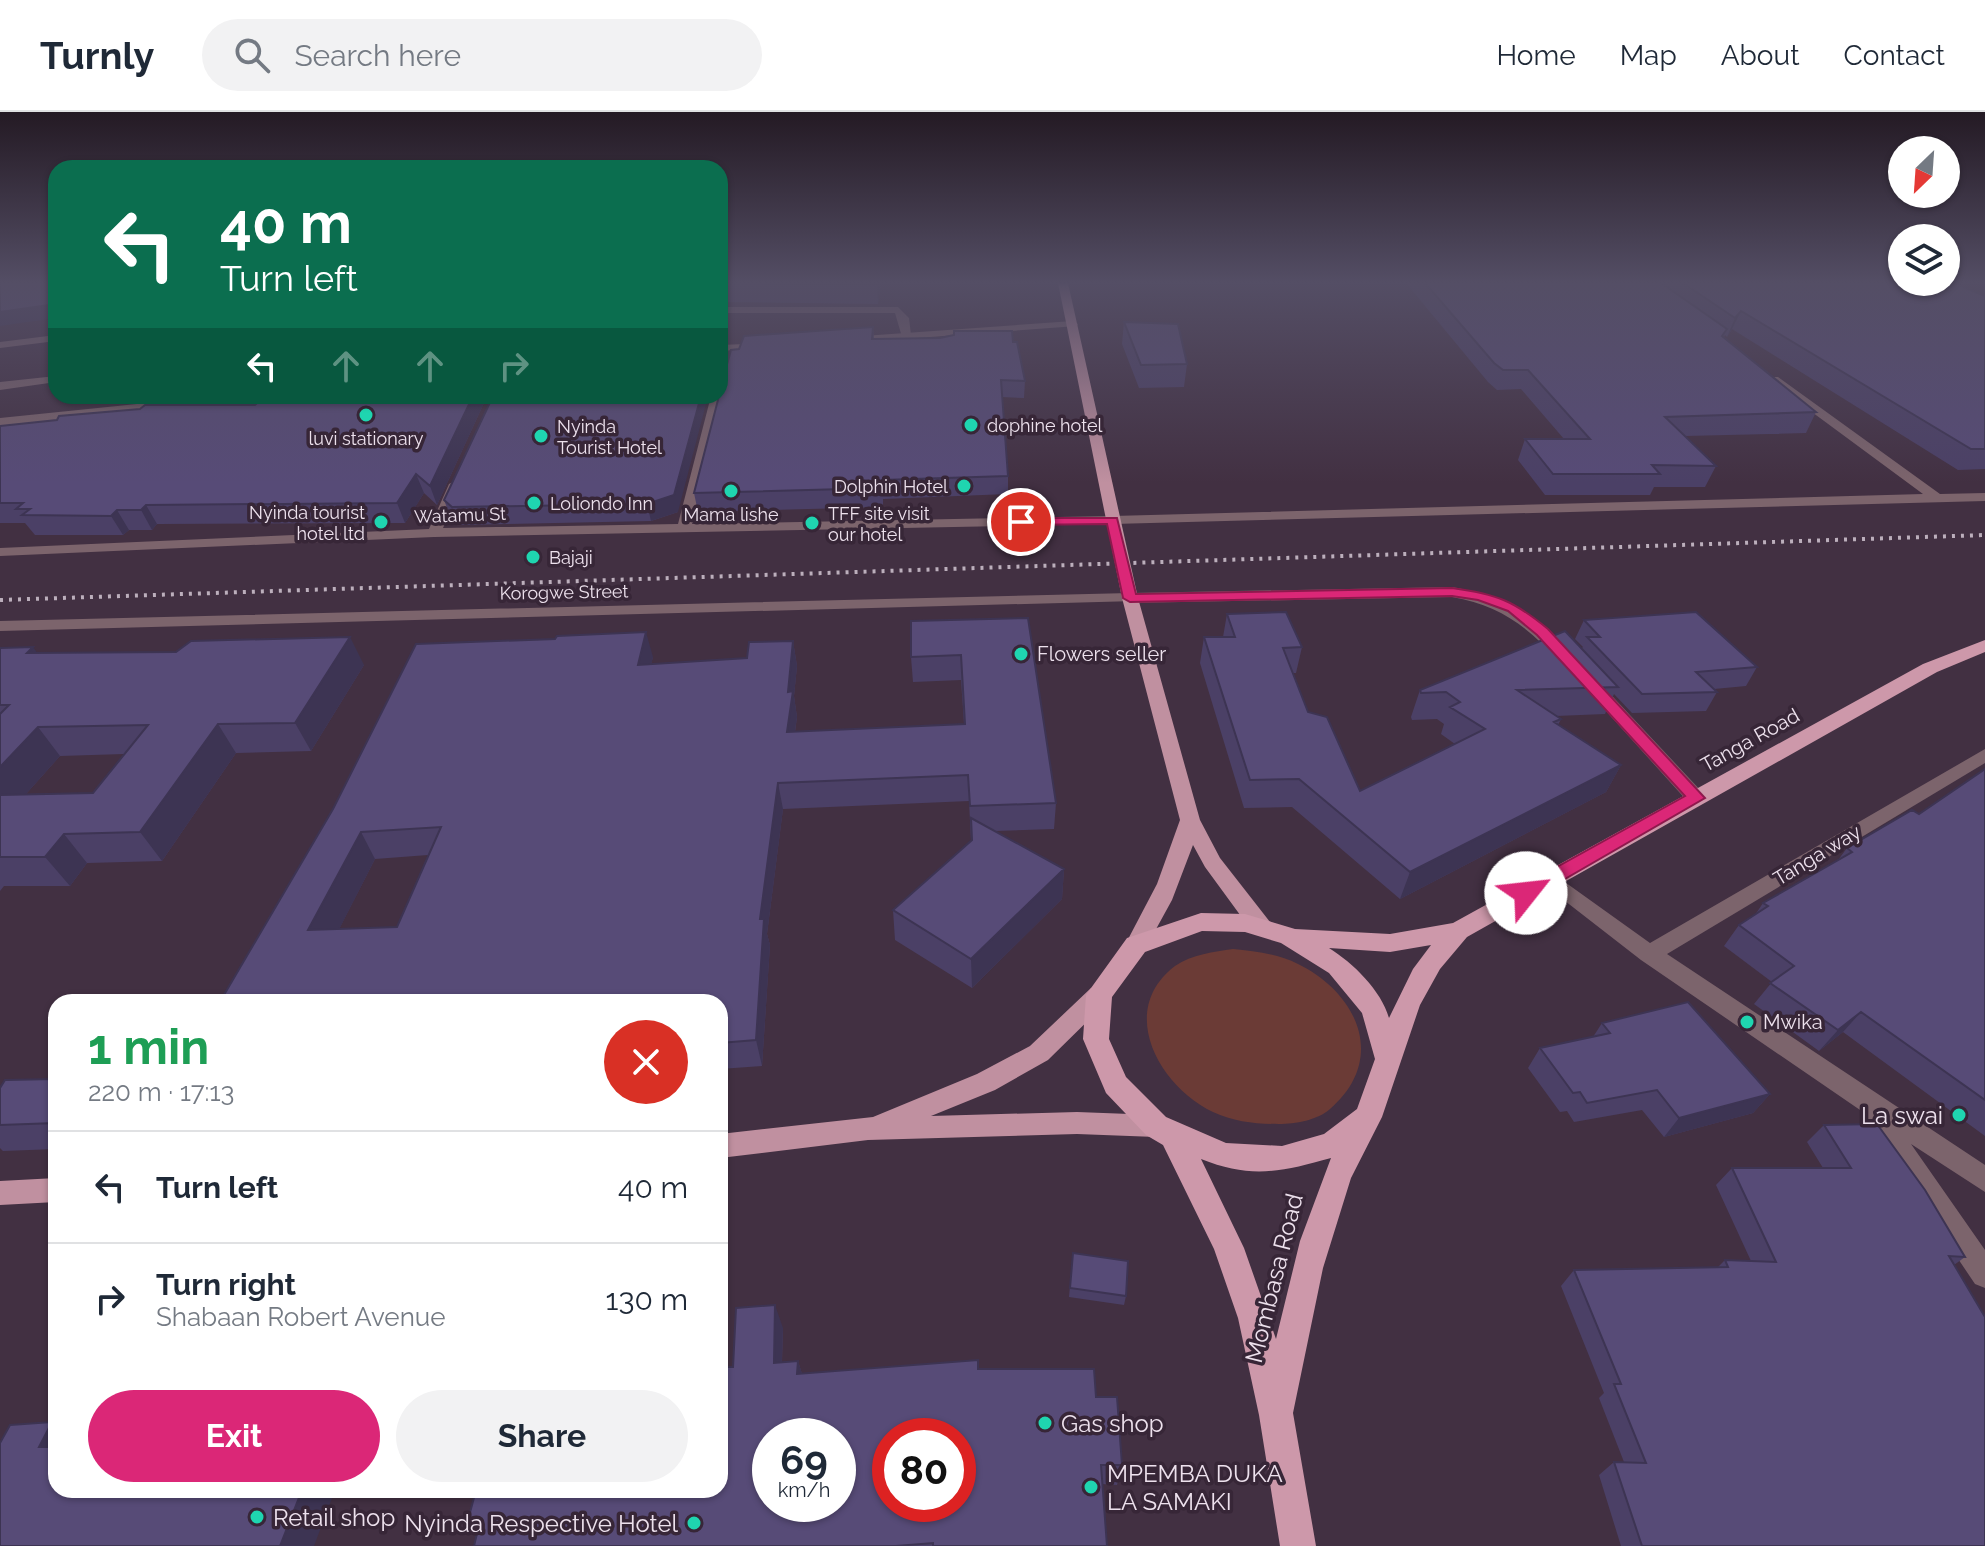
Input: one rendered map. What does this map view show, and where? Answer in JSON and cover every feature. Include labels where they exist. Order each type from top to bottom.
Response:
[{"type":"highway","name":"Tanga Road","points":[[1458,931],[1930,668],[1985,645]]},
{"type":"highway","points":[[1201,922],[1245,923],[1289,936],[1390,943],[1458,931],[1428,962],[1410,992],[1368,1117],[1332,1145],[1282,1159],[1226,1156],[1165,1131],[1116,1085],[1096,1039],[1099,995],[1136,945],[1201,922]]},
{"type":"highway","points":[[1289,936],[1338,966],[1374,1009],[1388,1059]]},
{"type":"highway","name":"Mombasa Road","points":[[1276,1417],[1299,1302],[1316,1238],[1334,1182],[1368,1117]]},
{"type":"highway","name":"Mombasa Road","points":[[1165,1131],[1220,1229],[1244,1288],[1276,1417],[1298,1546]]},
{"type":"main road","points":[[1078,350],[1130,598],[1190,820],[1212,862],[1262,928]]},
{"type":"main road","points":[[1136,945],[1162,902],[1179,863],[1190,820]]},
{"type":"main road","points":[[868,1129],[959,1095],[1039,1053],[1099,995]]},
{"type":"main road","points":[[728,1145],[868,1129],[1077,1123],[1165,1131]]},
{"type":"main road","points":[[0,1193],[48,1190]]},
{"type":"street","points":[[1757,367],[1938,499]]},
{"type":"street","points":[[0,386],[48,380]]},
{"type":"street","points":[[0,422],[172,404]]},
{"type":"street","points":[[684,527],[715,404]]},
{"type":"street","points":[[434,533],[465,465]]},
{"type":"street","name":"Watamu St","points":[[0,552],[434,533],[1113,520],[1985,497]]},
{"type":"street","name":"Korogwe Street","points":[[0,626],[1452,592],[1481,596],[1514,608],[1543,632],[1696,798]]},
{"type":"street","name":"Tanga way","points":[[1649,954],[1985,755]]},
{"type":"street","points":[[1548,880],[1649,954],[1985,1180]]},
{"type":"street","points":[[1868,1104],[1985,1274]]},
{"type":"shaded area","points":[[1233,949],[1274,955],[1298,964],[1337,992],[1350,1010],[1358,1029],[1361,1049],[1358,1070],[1347,1090],[1330,1109],[1313,1119],[1279,1124],[1254,1123],[1213,1112],[1176,1085],[1162,1067],[1152,1046],[1147,1025],[1149,1004],[1158,984],[1182,962],[1203,954]]},
{"type":"building","points":[[731,350],[1019,350],[1025,381],[1001,380],[1008,476],[882,480],[882,488],[694,493],[717,404],[728,404]]},
{"type":"building","points":[[1135,350],[1184,350],[1187,364],[1141,365]]},
{"type":"building","points":[[1483,350],[1739,350],[1816,412],[1665,417],[1716,466],[1652,465],[1660,474],[1553,474],[1525,439],[1590,439],[1528,370],[1503,370]]},
{"type":"building","points":[[1806,350],[1985,350],[1985,449],[1971,449]]},
{"type":"building","points":[[469,404],[430,486],[416,474],[397,503],[146,505],[141,510],[117,510],[111,516],[22,515],[30,509],[16,509],[23,503],[0,503],[0,426],[57,420],[59,416],[140,409],[145,405]]},
{"type":"building","points":[[489,404],[699,404],[674,495],[647,504],[452,507],[444,500]]},
{"type":"building","points":[[1286,612],[1302,647],[1283,648],[1308,712],[1327,717],[1360,791],[1485,729],[1450,707],[1460,702],[1446,692],[1421,693],[1420,690],[1565,631],[1618,687],[1517,690],[1561,719],[1554,722],[1621,765],[1410,872],[1299,779],[1250,780],[1204,637],[1235,637],[1227,614]]},
{"type":"building","points":[[1696,612],[1757,667],[1696,672],[1717,692],[1642,694],[1587,637],[1600,637],[1584,620]]},
{"type":"building","points":[[1028,618],[1056,803],[970,806],[968,775],[778,783],[760,919],[764,919],[756,1040],[728,1042],[728,994],[225,994],[333,809],[416,644],[646,632],[638,665],[747,658],[749,642],[793,641],[788,692],[793,691],[787,732],[965,724],[961,655],[911,657],[911,621]],"holes":[[[441,827],[397,927],[308,930],[361,832]]]},
{"type":"building","points":[[350,637],[295,723],[218,724],[140,832],[64,834],[45,857],[0,857],[0,795],[93,793],[148,725],[38,727],[0,767],[0,714],[9,705],[0,705],[0,648],[33,647],[27,653],[176,652],[191,641]]},
{"type":"building","points":[[1985,769],[1985,1100],[1861,1012],[1838,1030],[1770,983],[1794,966],[1739,925],[1768,906],[1763,903],[1852,852],[1847,848],[1912,810],[1919,814]]},
{"type":"building","points":[[971,818],[1064,869],[971,959],[893,910],[972,840]]},
{"type":"building","points":[[1688,1002],[1770,1094],[1679,1118],[1657,1090],[1587,1103],[1580,1092],[1573,1093],[1540,1048],[1610,1033],[1602,1023]]},
{"type":"building","points":[[48,1079],[48,1123],[0,1125],[0,1088],[5,1080]]},
{"type":"building","points":[[1877,1124],[1925,1190],[1965,1257],[1949,1256],[1985,1317],[1985,1546],[1642,1546],[1614,1462],[1646,1463],[1614,1384],[1621,1384],[1574,1270],[1728,1267],[1725,1260],[1776,1262],[1732,1168],[1851,1168],[1824,1125]]},
{"type":"building","points":[[1073,1253],[1128,1261],[1126,1296],[1070,1288]]},
{"type":"building","points":[[775,1305],[774,1363],[798,1361],[797,1374],[978,1360],[978,1369],[1094,1369],[1096,1397],[1117,1397],[1122,1465],[1101,1465],[1107,1546],[933,1546],[933,1543],[896,1546],[474,1546],[480,1521],[468,1520],[474,1498],[728,1498],[728,1367],[733,1367],[736,1308]]},
{"type":"building","points":[[48,1422],[48,1430],[39,1447],[48,1447],[48,1498],[299,1498],[280,1546],[0,1546],[0,1443],[10,1425]]},
{"type":"railway","points":[[0,600],[1985,535]]},
{"type":"place","name":"luvi stationary","points":[[366,415]]},
{"type":"place","name":"dophine hotel","points":[[971,425]]},
{"type":"place","name":"Nyinda Tourist Hotel","points":[[541,436]]},
{"type":"place","name":"Dolphin Hotel","points":[[964,486]]},
{"type":"place","name":"Mama lishe","points":[[731,491]]},
{"type":"place","name":"Loliondo Inn","points":[[534,503]]},
{"type":"place","name":"Nyinda tourist hotel ltd","points":[[381,522]]},
{"type":"place","name":"TFF site visit our hotel","points":[[812,523]]},
{"type":"place","name":"Bajaji","points":[[533,557]]},
{"type":"place","name":"Flowers seller","points":[[1021,654]]},
{"type":"place","name":"Mwika","points":[[1747,1022]]},
{"type":"place","name":"La swai","points":[[1959,1115]]},
{"type":"place","name":"Gas shop","points":[[1045,1423]]},
{"type":"place","name":"MPEMBA DUKA LA SAMAKI","points":[[1091,1487]]},
{"type":"place","name":"Retail shop","points":[[257,1517]]},
{"type":"place","name":"Nyinda Respective Hotel","points":[[694,1523]]},
{"type":"route","points":[[1021,522],[1113,520],[1130,598],[1452,592],[1481,596],[1514,608],[1543,632],[1696,798],[1526,893]]}]
